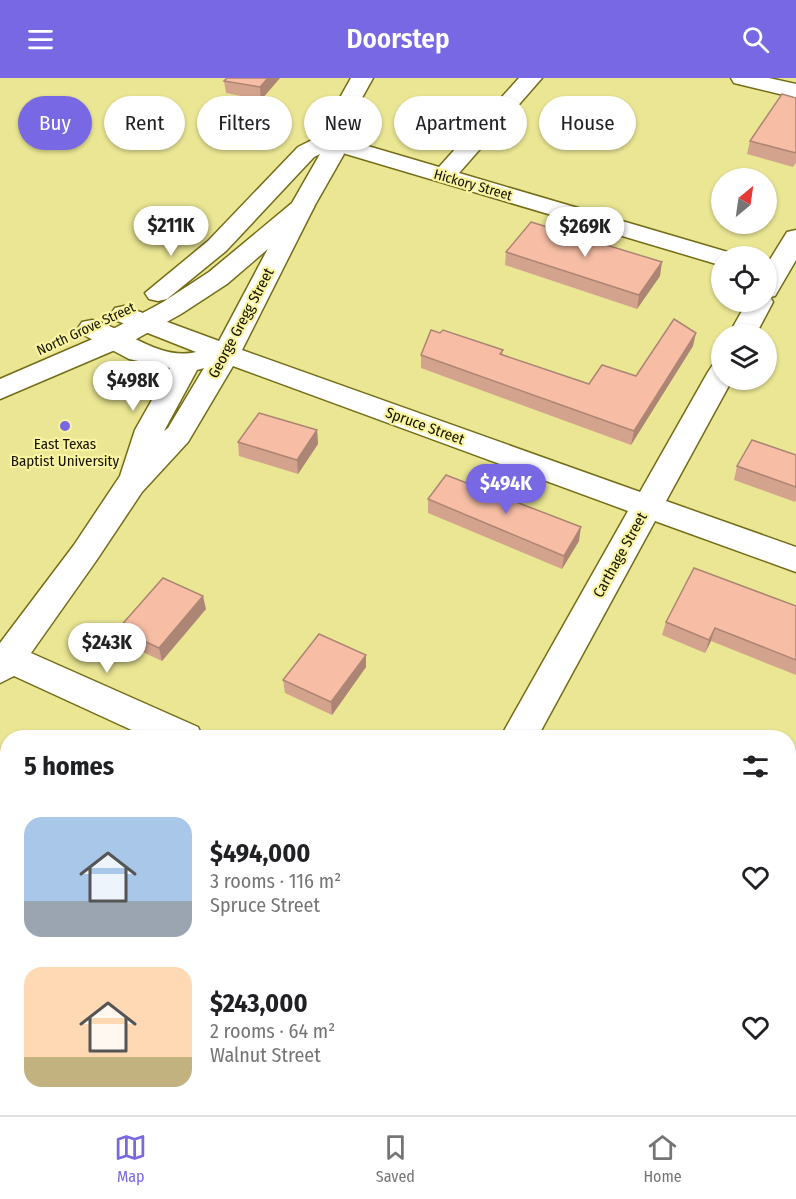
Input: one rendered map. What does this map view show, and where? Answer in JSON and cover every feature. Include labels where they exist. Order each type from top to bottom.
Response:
[{"type":"street","name":"George Gregg Street","points":[[352,96],[362,78]]},
{"type":"street","points":[[443,176],[531,78]]},
{"type":"street","points":[[742,78],[796,91]]},
{"type":"street","name":"North Grove Street","points":[[134,318],[238,225],[310,150]]},
{"type":"street","name":"George Gregg Street","points":[[4,663],[85,553],[131,484],[178,435],[226,354],[332,154],[330,150]]},
{"type":"street","name":"Hickory Street","points":[[357,150],[711,255]]},
{"type":"street","name":"North Grove Street","points":[[0,390],[102,334],[218,278],[302,207]]},
{"type":"street","points":[[777,277],[796,237]]},
{"type":"street","name":"Spruce Street","points":[[134,318],[226,354],[796,560]]},
{"type":"street","name":"North Grove Street","points":[[0,366],[102,334]]},
{"type":"street","points":[[102,334],[139,353],[187,363],[226,354]]},
{"type":"street","points":[[131,484],[150,430],[187,363]]},
{"type":"street","name":"Carthage Street","points":[[522,730],[712,390]]},
{"type":"street","points":[[4,663],[166,730]]},
{"type":"building","points":[[227,78],[268,78],[260,87],[224,81]]},
{"type":"building","points":[[782,94],[796,98],[796,153],[750,141]]},
{"type":"building","points":[[531,222],[662,262],[639,295],[506,252]]},
{"type":"building","points":[[674,319],[696,333],[634,431],[421,355],[431,330],[440,333],[443,330],[503,350],[500,354],[589,384],[602,365],[636,376]]},
{"type":"building","points":[[259,413],[317,430],[297,460],[238,442]]},
{"type":"building","points":[[752,440],[796,455],[796,487],[737,466]]},
{"type":"building","points":[[446,475],[581,527],[564,556],[428,499]]},
{"type":"building","points":[[694,568],[796,606],[796,660],[715,628],[709,640],[666,622]]},
{"type":"building","points":[[163,578],[203,596],[159,648],[118,629]]},
{"type":"building","points":[[319,634],[366,655],[331,702],[283,680]]},
{"type":"place","name":"East Texas Baptist University","points":[[65,426]]}]
